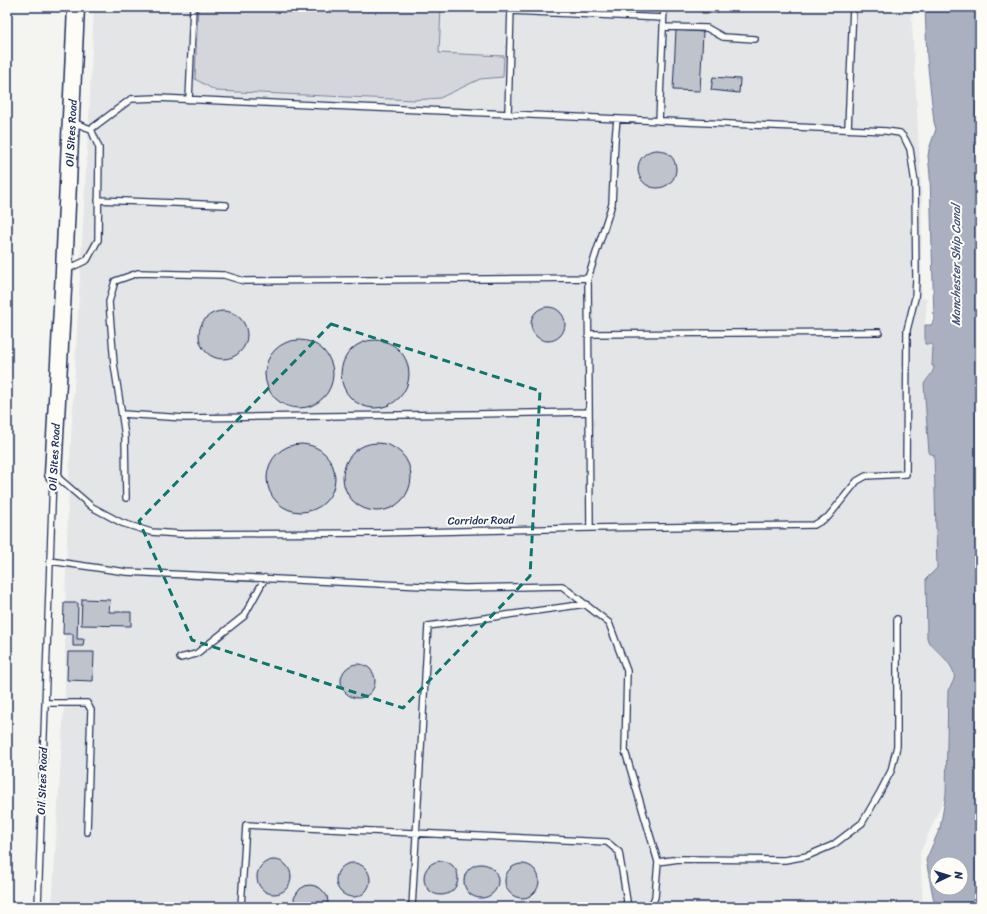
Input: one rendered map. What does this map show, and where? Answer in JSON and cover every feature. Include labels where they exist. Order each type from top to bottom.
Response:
[{"type":"street","name":"Oil Sites Road","points":[[53,474],[76,7]]},
{"type":"lane","points":[[189,100],[193,7]]},
{"type":"lane","points":[[659,121],[664,7]]},
{"type":"lane","points":[[91,129],[131,99],[158,98],[848,129],[853,7]]},
{"type":"lane","points":[[508,114],[511,9],[664,18]]},
{"type":"lane","points":[[663,27],[707,28],[723,37],[756,39]]},
{"type":"lane","points":[[590,528],[588,278],[612,204],[617,119]]},
{"type":"lane","points":[[64,271],[87,260],[98,240],[99,148],[91,129],[71,122]]},
{"type":"lane","name":"Corridor Road","points":[[53,474],[92,507],[122,523],[151,532],[180,534],[376,533],[814,525],[828,517],[857,481],[866,476],[906,474],[907,330],[915,298],[916,280],[915,183],[910,148],[906,139],[900,133],[848,129]]},
{"type":"lane","points":[[98,200],[226,205]]},
{"type":"lane","points":[[126,498],[126,436],[114,364],[109,302],[115,281],[138,273],[224,275],[244,281],[588,278]]},
{"type":"lane","points":[[589,334],[879,332]]},
{"type":"lane","points":[[122,414],[185,418],[589,412]]},
{"type":"lane","name":"Oil Sites Road","points":[[38,907],[53,474]]},
{"type":"lane","points":[[50,561],[126,572],[465,588],[562,586],[609,623],[626,671],[626,751],[658,862],[656,897],[651,907]]},
{"type":"lane","points":[[180,658],[196,654],[244,616],[265,578]]},
{"type":"lane","points":[[412,907],[428,626],[586,604]]},
{"type":"lane","points":[[658,862],[679,859],[785,860],[807,856],[832,845],[862,823],[880,794],[891,771],[897,746],[897,619]]},
{"type":"lane","points":[[45,703],[87,703],[91,710],[87,832]]},
{"type":"lane","points":[[241,907],[246,825],[607,842],[619,852],[627,901],[625,907]]},
{"type":"highlighted area","points":[[331,324],[540,391],[530,576],[403,708],[192,640],[139,521]]},
{"type":"shaded area","points":[[94,7],[911,7],[922,199],[921,298],[927,298],[925,343],[933,346],[932,366],[934,366],[934,371],[924,384],[929,453],[934,454],[937,568],[926,579],[929,643],[952,667],[955,678],[948,690],[946,794],[920,853],[923,907],[52,907],[65,691],[65,607],[69,475]]},
{"type":"shaded area","points":[[198,7],[441,7],[439,53],[504,56],[503,77],[480,79],[440,98],[414,100],[216,91],[195,79]]},
{"type":"water","name":"Manchester Ship Canal","points":[[925,7],[980,7],[980,907],[935,907],[933,896],[969,896],[969,856],[929,856],[929,876],[926,860],[940,828],[946,794],[948,690],[954,680],[954,674],[950,664],[929,643],[927,638],[926,579],[937,568],[934,455],[929,453],[924,384],[934,369],[934,366],[932,366],[933,346],[931,344],[925,344],[925,325],[931,325],[934,320],[930,175],[928,156],[936,129],[927,58]]},
{"type":"building","points":[[702,7],[717,7],[717,13],[702,13]]},
{"type":"building","points":[[676,30],[703,32],[700,91],[673,90]]},
{"type":"building","points":[[713,77],[740,79],[739,93],[711,90]]},
{"type":"building","points":[[653,150],[661,150],[671,155],[675,162],[675,176],[671,183],[661,188],[653,188],[643,183],[641,180],[638,173],[638,165],[643,155],[646,153]]},
{"type":"building","points":[[545,307],[551,307],[560,312],[564,318],[564,330],[560,336],[551,341],[545,341],[536,336],[531,327],[531,321],[536,312]]},
{"type":"building","points":[[218,311],[228,311],[237,315],[243,321],[247,330],[247,340],[243,349],[237,355],[228,359],[218,359],[209,355],[203,349],[199,340],[199,330],[203,321],[209,315]]},
{"type":"building","points":[[299,340],[312,343],[323,350],[330,361],[333,374],[330,387],[323,398],[312,405],[299,408],[286,405],[275,398],[268,387],[265,374],[268,361],[275,350],[286,343]]},
{"type":"building","points":[[375,340],[388,343],[399,350],[406,361],[409,374],[406,387],[399,398],[388,405],[375,408],[362,405],[351,398],[344,387],[341,374],[344,361],[351,350],[362,343]]},
{"type":"building","points":[[377,443],[390,446],[401,453],[408,464],[411,477],[408,490],[401,501],[390,508],[377,511],[364,508],[353,501],[346,490],[343,477],[346,464],[353,453],[364,446]]},
{"type":"building","points":[[301,444],[314,447],[325,454],[332,465],[335,478],[332,491],[325,502],[314,509],[301,512],[288,509],[277,502],[270,491],[267,478],[270,465],[277,454],[288,447]]},
{"type":"building","points":[[82,599],[110,600],[109,612],[131,612],[131,626],[81,625]]},
{"type":"building","points":[[64,603],[78,603],[77,639],[84,639],[83,646],[73,646],[73,634],[63,634]]},
{"type":"building","points":[[68,652],[94,652],[93,681],[67,680]]},
{"type":"building","points":[[355,664],[361,664],[370,669],[374,675],[374,687],[370,693],[361,698],[355,698],[346,693],[341,684],[341,678],[346,669]]},
{"type":"building","points":[[271,860],[277,860],[286,865],[290,871],[290,883],[286,889],[277,894],[271,894],[262,889],[257,880],[257,874],[262,865]]},
{"type":"building","points":[[438,861],[444,861],[453,866],[457,872],[457,884],[453,890],[444,895],[438,895],[429,890],[424,881],[424,875],[429,866]]},
{"type":"building","points":[[350,863],[356,863],[365,868],[369,874],[369,886],[365,892],[356,897],[350,897],[341,892],[336,883],[336,877],[341,868]]},
{"type":"building","points":[[478,864],[484,864],[493,869],[497,875],[497,887],[493,893],[484,898],[478,898],[469,893],[464,884],[464,878],[469,869]]},
{"type":"building","points":[[519,864],[525,864],[534,869],[538,875],[538,887],[534,893],[525,898],[519,898],[510,893],[505,884],[505,878],[510,869]]},
{"type":"building","points":[[310,885],[320,888],[324,892],[327,896],[327,907],[295,907],[294,898],[297,893],[300,889]]},
{"type":"building","points":[[171,902],[189,902],[189,907],[171,907]]}]
